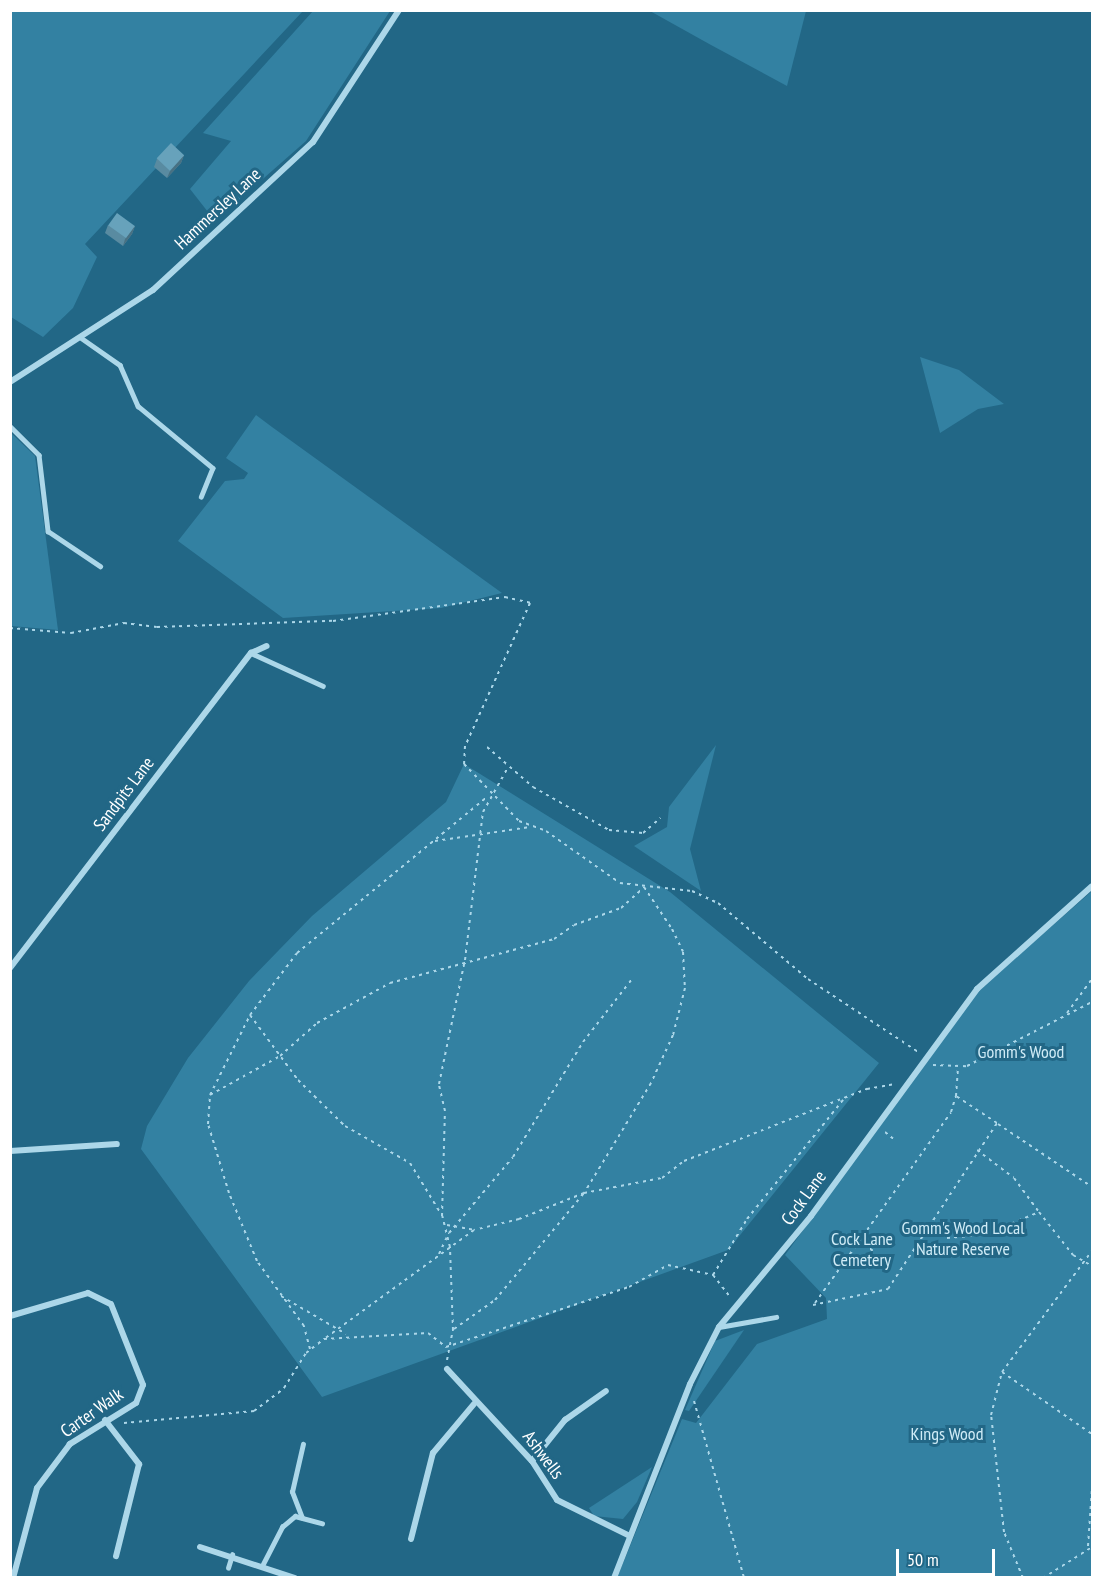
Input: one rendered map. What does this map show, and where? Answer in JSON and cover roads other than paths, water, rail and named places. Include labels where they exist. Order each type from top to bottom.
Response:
[{"type":"street","name":"Hammersley Lane","points":[[10,382],[153,290],[313,142],[399,10]]},
{"type":"street","name":"Sandpits Lane","points":[[10,968],[251,653],[267,646]]},
{"type":"street","name":"Cock Lane","points":[[614,1578],[690,1384],[719,1327],[810,1216],[903,1083],[976,989],[1092,886]]},
{"type":"street","points":[[10,1151],[117,1144]]},
{"type":"street","name":"Carter Walk","points":[[10,1316],[88,1293],[111,1304],[144,1384],[136,1403],[105,1420],[70,1444],[37,1488],[13,1578]]},
{"type":"street","name":"Ashwells","points":[[447,1369],[474,1404],[532,1461],[557,1500],[630,1536]]},
{"type":"street","points":[[532,1461],[565,1420],[606,1391]]},
{"type":"street","points":[[411,1539],[433,1453],[474,1404]]},
{"type":"street","points":[[105,1420],[139,1464],[116,1556]]},
{"type":"street","points":[[200,1547],[263,1564],[295,1578]]},
{"type":"lane","points":[[80,337],[120,365],[138,406],[213,468],[201,497]]},
{"type":"lane","points":[[10,426],[39,455],[48,531],[99,566]]},
{"type":"lane","points":[[251,653],[323,686]]},
{"type":"lane","points":[[719,1327],[776,1317]]},
{"type":"lane","points":[[302,1518],[292,1492],[303,1444]]},
{"type":"lane","points":[[263,1564],[282,1527],[295,1516],[322,1522]]},
{"type":"lane","points":[[228,1568],[232,1555]]},
{"type":"park label","name":"Gomm's Wood","points":[[1021,1052]]},
{"type":"park label","name":"Gomm's Wood Local Nature Reserve","points":[[963,1239]]},
{"type":"park label","name":"Cock Lane Cemetery","points":[[862,1250]]},
{"type":"park label","name":"Kings Wood","points":[[947,1434]]}]
